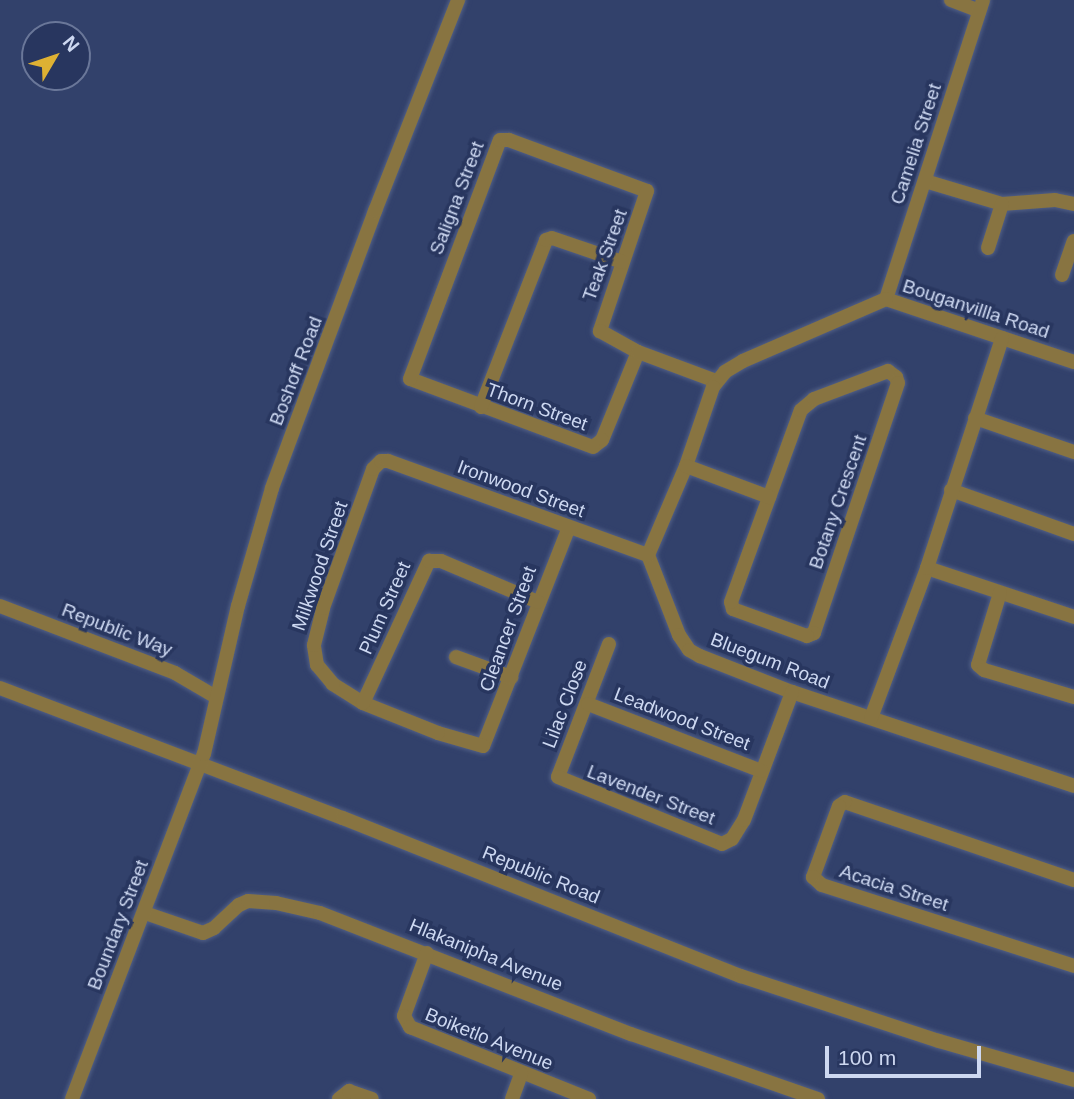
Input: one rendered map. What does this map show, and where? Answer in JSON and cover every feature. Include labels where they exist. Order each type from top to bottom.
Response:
[{"type":"street","name":"Boshoff Road","points":[[200,764],[267,503],[375,211],[458,0]]},
{"type":"street","points":[[951,0],[981,6]]},
{"type":"street","name":"Camelia Street","points":[[886,299],[981,6]]},
{"type":"street","name":"Saligna Street","points":[[409,377],[500,140],[509,140],[648,192]]},
{"type":"street","points":[[925,181],[1002,204],[1055,200],[1074,204]]},
{"type":"street","name":"Teak Street","points":[[648,192],[600,329],[607,337],[638,352],[716,381]]},
{"type":"street","points":[[988,248],[1002,204]]},
{"type":"street","points":[[481,407],[546,240],[552,238],[622,262]]},
{"type":"street","points":[[1062,275],[1074,241]]},
{"type":"street","name":"Bouganvillla Road","points":[[716,381],[743,361],[886,299],[1074,362]]},
{"type":"street","points":[[870,718],[927,568],[1002,338]]},
{"type":"street","name":"Thorn Street","points":[[409,377],[481,407],[595,447],[603,437],[638,352]]},
{"type":"street","name":"Botany Crescent","points":[[882,372],[894,375],[898,383],[811,635],[731,606],[769,497],[805,406],[814,399],[882,372]]},
{"type":"street","points":[[648,555],[686,466],[716,381]]},
{"type":"street","points":[[975,418],[1074,452]]},
{"type":"street","name":"Ironwood Street","points":[[381,461],[648,555]]},
{"type":"street","name":"Milkwood Street","points":[[381,461],[373,469],[323,608],[314,645],[317,665],[330,681],[363,703],[457,740],[485,745]]},
{"type":"street","points":[[686,466],[769,497]]},
{"type":"street","points":[[951,490],[1074,534]]},
{"type":"street","name":"Cleancer Street","points":[[485,745],[569,527]]},
{"type":"street","name":"Bluegum Road","points":[[648,555],[678,635],[689,650],[792,692],[1074,786]]},
{"type":"street","name":"Plum Street","points":[[363,703],[423,569],[430,560],[441,561],[538,602]]},
{"type":"street","points":[[927,568],[1074,617]]},
{"type":"street","points":[[1000,593],[978,665],[985,670],[1074,697]]},
{"type":"street","name":"Republic Way","points":[[0,606],[175,673],[216,697]]},
{"type":"street","name":"Lilac Close","points":[[558,778],[609,644]]},
{"type":"street","points":[[456,657],[511,677]]},
{"type":"street","name":"Republic Road","points":[[0,688],[343,818],[741,976],[953,1045],[1074,1080]]},
{"type":"street","points":[[762,771],[792,692]]},
{"type":"street","name":"Leadwood Street","points":[[588,704],[762,771]]},
{"type":"street","name":"Boundary Street","points":[[72,1099],[200,764]]},
{"type":"street","name":"Lavender Street","points":[[558,778],[722,844],[730,841],[744,820],[762,771]]},
{"type":"street","name":"Acacia Street","points":[[1074,880],[845,802],[839,807],[813,877],[822,885],[1074,966]]},
{"type":"street","name":"Hlakanipha Avenue","points":[[145,912],[203,933],[219,925],[243,903],[253,900],[340,919],[631,1034],[818,1099]]},
{"type":"street","name":"Boiketlo Avenue","points":[[427,953],[405,1012],[407,1024],[421,1034],[589,1099]]},
{"type":"street","points":[[512,1099],[522,1074]]},
{"type":"street","points":[[339,1099],[349,1091],[372,1099]]}]
